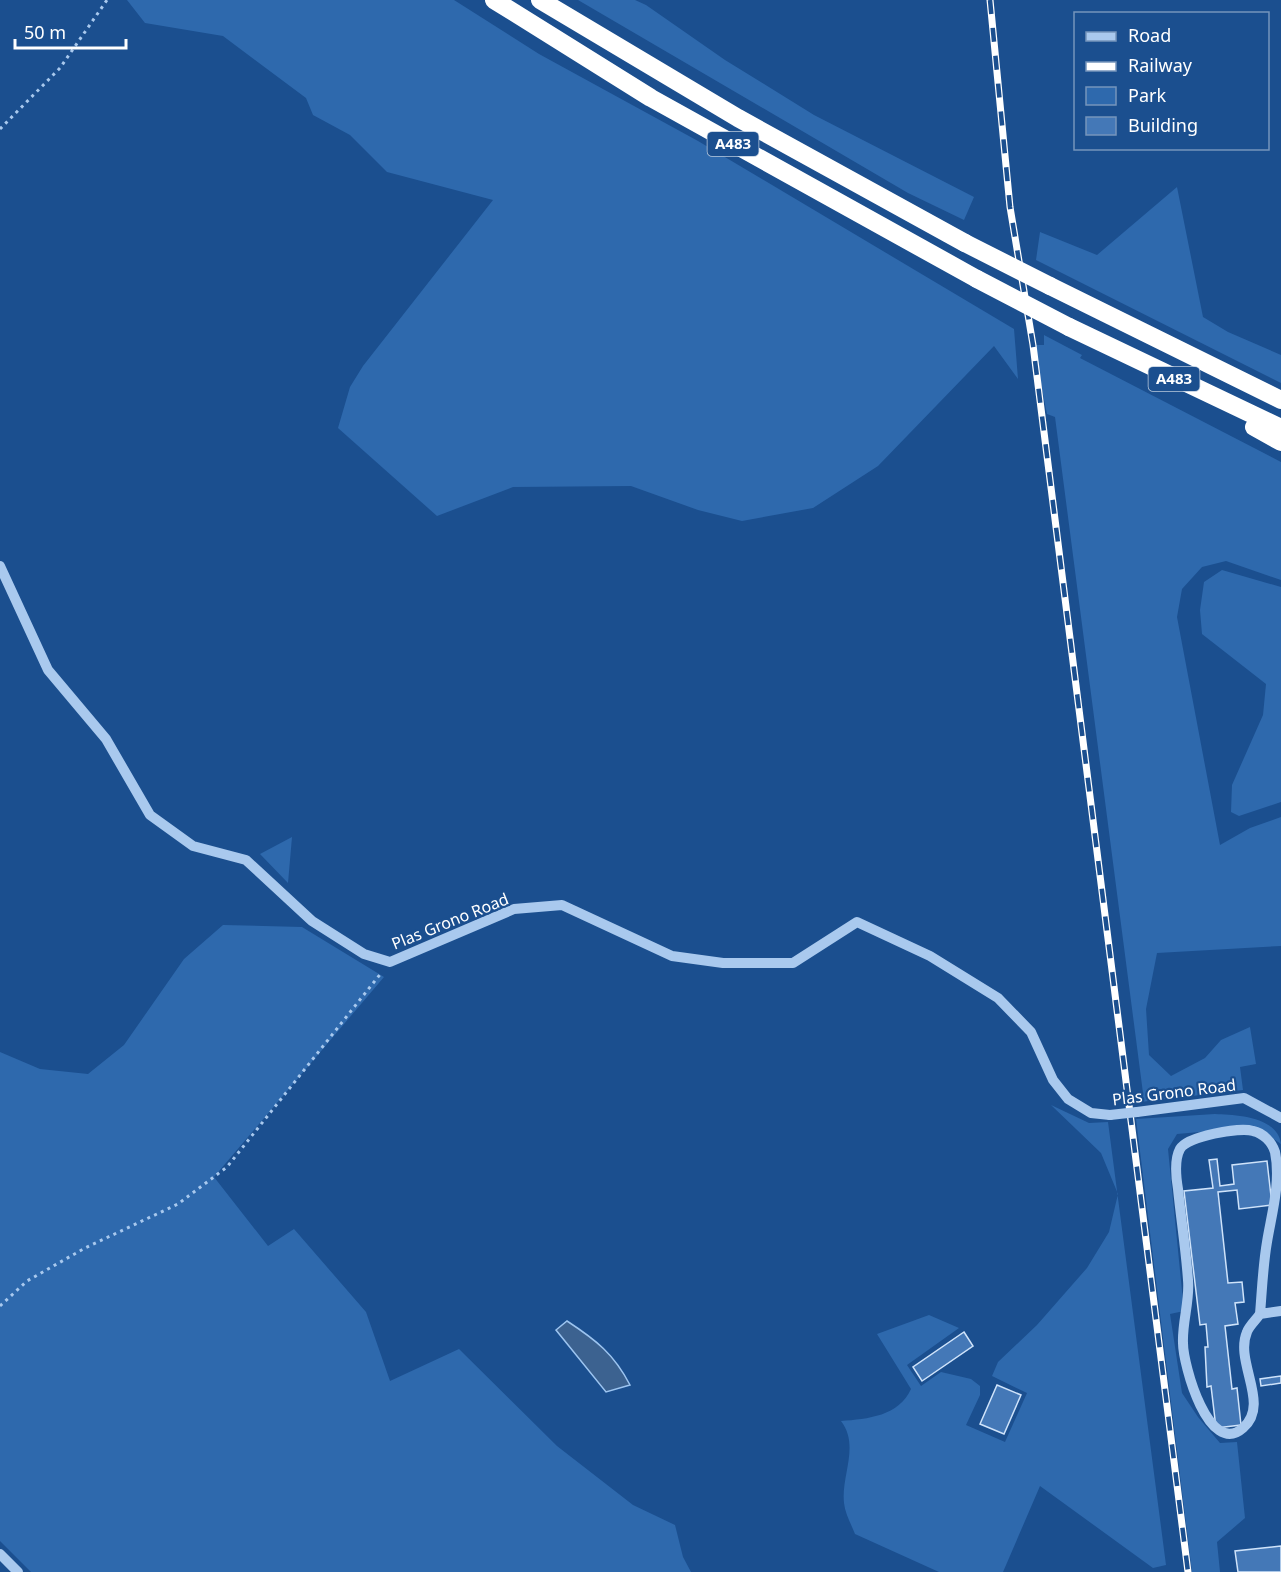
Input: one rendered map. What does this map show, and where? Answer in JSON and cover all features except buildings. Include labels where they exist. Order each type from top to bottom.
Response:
[{"type":"highway","name":"A483","points":[[494,0],[651,98],[977,279],[1162,373],[1281,428]]},
{"type":"highway","name":"A483","points":[[540,0],[738,118],[965,243],[1281,399]]},
{"type":"highway","points":[[1162,373],[1281,442]]},
{"type":"street","name":"Plas Grono Road","points":[[0,566],[48,670],[106,740],[150,815],[193,846],[246,860],[312,921],[364,954],[390,962],[514,909],[562,905],[672,956],[723,963],[793,963],[857,922],[930,956],[998,998],[1031,1032],[1053,1080],[1068,1099],[1091,1113],[1110,1115],[1244,1098],[1281,1118]]},
{"type":"street","points":[[1260,1314],[1267,1242],[1278,1194],[1278,1169],[1273,1146],[1267,1139],[1252,1130],[1194,1139],[1180,1148],[1178,1157],[1177,1178],[1189,1296],[1183,1343],[1188,1372],[1205,1415],[1218,1431],[1227,1434],[1241,1430],[1249,1422],[1254,1410],[1244,1347],[1247,1332],[1260,1314],[1281,1311]]},
{"type":"street","points":[[0,1554],[18,1572]]},
{"type":"path","points":[[0,129],[60,68],[106,0]]},
{"type":"path","points":[[0,1306],[27,1281],[85,1248],[178,1204],[228,1167],[390,962]]},
{"type":"green space","points":[[127,0],[454,0],[539,54],[698,141],[1014,329],[1018,379],[994,346],[878,466],[813,508],[742,521],[698,510],[631,486],[513,487],[437,516],[338,428],[350,387],[363,366],[493,200],[387,172],[350,135],[313,115],[306,98],[223,36],[145,23]]},
{"type":"green space","points":[[578,0],[635,0],[646,5],[725,60],[814,115],[974,197],[964,220],[908,193]]},
{"type":"green space","points":[[1177,187],[1203,317],[1228,332],[1281,355],[1281,383],[1036,260],[1040,232],[1097,255]]},
{"type":"green space","points":[[1044,335],[1082,355],[1080,358],[1281,462],[1281,580],[1226,561],[1202,567],[1182,589],[1177,617],[1220,845],[1250,828],[1281,817],[1281,946],[1157,953],[1146,1009],[1149,1055],[1171,1076],[1205,1058],[1221,1040],[1250,1027],[1256,1064],[1240,1067],[1243,1090],[1140,1102],[1143,1093],[1055,417],[1047,414],[1033,345],[1044,345]]},
{"type":"green space","points":[[1222,570],[1281,587],[1281,802],[1239,816],[1231,812],[1232,785],[1263,715],[1266,684],[1202,634],[1200,610],[1204,582]]},
{"type":"green space","points":[[292,837],[288,883],[260,854]]},
{"type":"green space","points":[[223,925],[302,927],[384,977],[214,1177],[268,1246],[294,1229],[366,1312],[390,1381],[459,1349],[557,1446],[633,1505],[675,1525],[683,1557],[691,1572],[31,1572],[0,1541],[0,1052],[40,1069],[88,1074],[124,1045],[184,959]]},
{"type":"green space","points":[[1051,1105],[1089,1123],[1108,1122],[1117,1192],[1101,1153]]},
{"type":"green space","points":[[1234,1115],[1264,1122],[1278,1135],[1281,1144],[1256,1127],[1177,1134],[1168,1149],[1184,1311],[1170,1314],[1182,1393],[1220,1443],[1237,1442],[1245,1518],[1217,1542],[1220,1572],[1192,1572],[1136,1119]]},
{"type":"green space","points":[[1118,1196],[1166,1565],[1153,1568],[1040,1486],[1003,1572],[939,1572],[855,1534],[844,1503],[850,1451],[849,1440],[841,1421],[872,1417],[891,1410],[906,1398],[911,1389],[877,1334],[929,1315],[959,1328],[907,1365],[921,1386],[941,1372],[971,1379],[980,1386],[980,1395],[966,1425],[1005,1442],[1027,1393],[992,1376],[998,1362],[1037,1325],[1087,1268],[1109,1232]]},
{"type":"shaded area","points":[[567,1321],[611,1356],[630,1385],[606,1392],[556,1330]]},
{"type":"railway","points":[[990,0],[1010,207],[1033,345],[1188,1572]]}]
